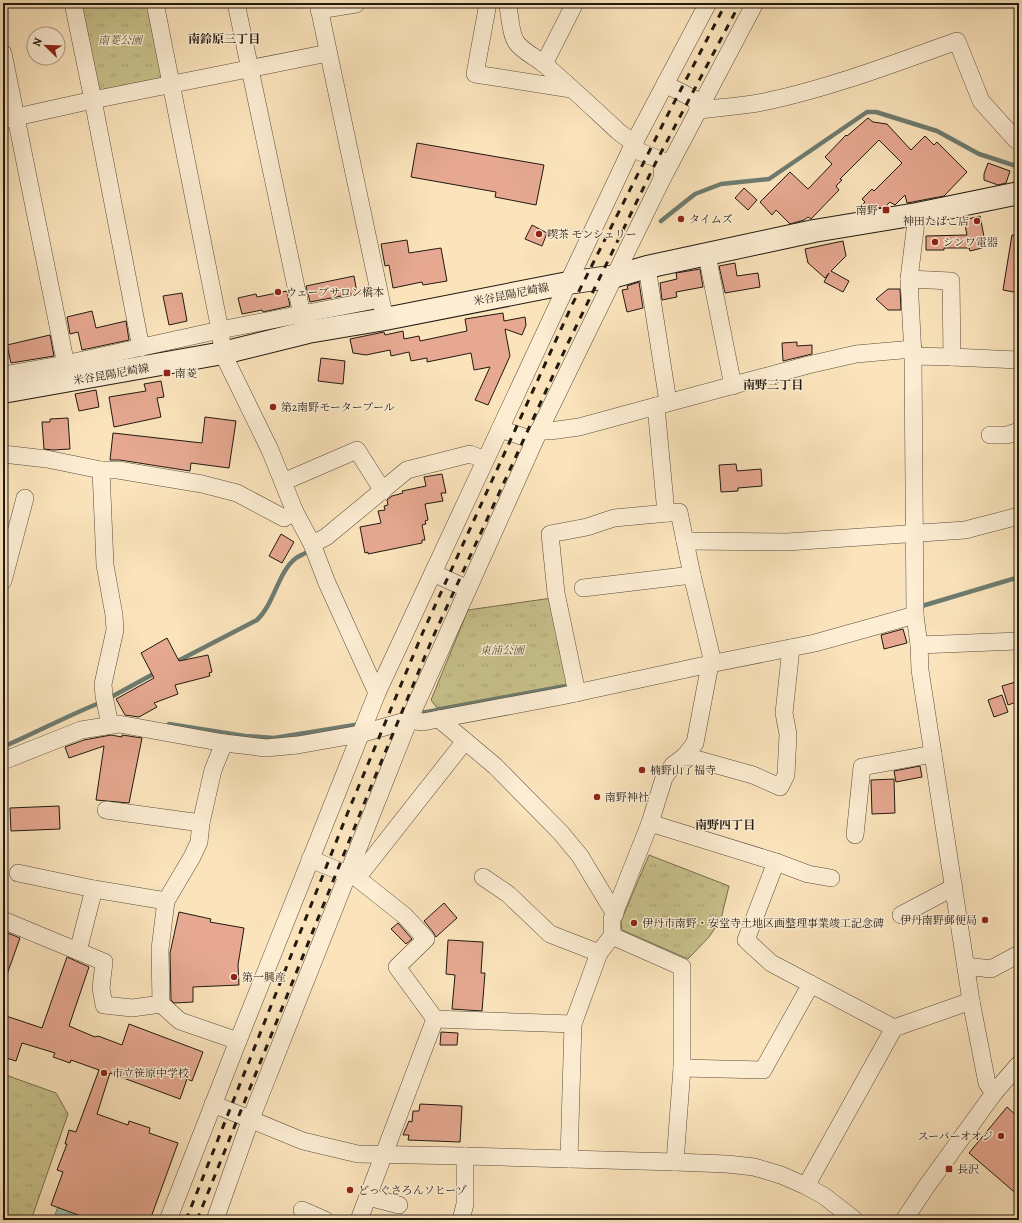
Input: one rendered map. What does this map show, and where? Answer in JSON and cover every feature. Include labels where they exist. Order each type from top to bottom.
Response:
[{"type":"main road","name":"米谷昆陽尼崎線","points":[[3,392],[68,372],[223,353],[305,323],[383,309],[616,276],[647,267],[814,231],[917,214],[1019,193]]},
{"type":"street","points":[[73,3],[141,348]]},
{"type":"street","points":[[155,3],[220,330],[223,353],[270,450],[295,512],[312,544],[327,583],[377,693]]},
{"type":"street","points":[[3,375],[68,372],[141,348],[220,330],[305,323],[249,69],[236,3]]},
{"type":"street","points":[[357,3],[318,6],[383,309]]},
{"type":"street","points":[[488,3],[475,74],[571,88]]},
{"type":"street","points":[[507,3],[510,13],[512,34],[516,42],[544,64],[620,133],[634,143],[638,151],[662,161],[662,179]]},
{"type":"street","points":[[544,64],[575,3]]},
{"type":"street","points":[[168,1220],[377,693],[634,143],[708,3]]},
{"type":"street","points":[[215,1220],[250,1120],[352,877],[409,720],[539,431],[616,276],[662,179],[755,3]]},
{"type":"street","points":[[699,110],[767,101],[806,92],[843,81],[956,41],[981,101],[1016,140],[1019,140]]},
{"type":"street","points":[[3,54],[9,118],[68,372]]},
{"type":"street","points":[[9,118],[328,54]]},
{"type":"street","points":[[665,84],[696,100],[699,110]]},
{"type":"street","points":[[917,214],[910,279],[913,352],[915,615],[919,645],[920,670],[966,966],[987,1083],[994,1093]]},
{"type":"street","points":[[707,255],[733,386]]},
{"type":"street","points":[[647,267],[662,404],[666,513]]},
{"type":"street","points":[[910,279],[951,281],[952,357]]},
{"type":"street","points":[[500,429],[530,439],[539,431],[579,427],[856,354],[913,352],[952,357],[1019,360]]},
{"type":"street","points":[[990,435],[1007,435],[1019,431]]},
{"type":"street","points":[[283,482],[357,450],[383,491]]},
{"type":"street","points":[[3,454],[47,459],[102,470],[118,470],[202,484],[237,493],[284,518],[295,512]]},
{"type":"street","points":[[312,544],[326,536],[407,470],[470,454],[485,460]]},
{"type":"street","points":[[102,470],[105,565],[114,615],[115,630],[103,684],[110,725]]},
{"type":"street","points":[[3,581],[25,498]]},
{"type":"street","points":[[569,1159],[573,1024],[599,953],[612,936],[612,919],[650,823],[664,778],[673,765],[685,756],[695,743],[711,663],[679,512],[614,518],[587,527],[550,534],[556,593],[577,693]]},
{"type":"street","points":[[685,542],[787,542],[914,534],[965,530],[1019,516]]},
{"type":"street","points":[[433,573],[468,589]]},
{"type":"street","points":[[583,588],[692,575]]},
{"type":"street","points":[[3,761],[81,730],[110,725],[130,725],[224,743],[266,748],[298,745],[360,734],[409,720],[423,722],[577,693],[711,663],[815,643],[915,615]]},
{"type":"street","points":[[919,645],[1019,641]]},
{"type":"street","points":[[685,756],[753,775],[780,787],[786,775],[788,734],[784,713],[791,648]]},
{"type":"street","points":[[439,719],[496,766],[561,833],[580,856],[615,914]]},
{"type":"street","points":[[352,877],[465,741]]},
{"type":"street","points":[[224,743],[213,770],[201,823],[199,842],[192,857],[166,900],[160,949],[161,1004],[180,1021],[238,1041]]},
{"type":"street","points":[[855,835],[862,767],[933,754]]},
{"type":"street","points":[[106,810],[201,823]]},
{"type":"street","points":[[650,823],[776,862],[808,874],[831,878]]},
{"type":"street","points":[[310,859],[352,877],[405,916],[426,939],[397,967],[435,1019]]},
{"type":"street","points":[[776,862],[746,940],[771,963],[894,1028]]},
{"type":"street","points":[[483,877],[508,894],[550,934],[599,953]]},
{"type":"street","points":[[25,878],[166,900]]},
{"type":"street","points":[[901,915],[954,887]]},
{"type":"street","points":[[78,950],[94,889]]},
{"type":"street","points":[[3,920],[104,962],[101,988],[104,1005],[132,1008],[161,1004]]},
{"type":"street","points":[[612,936],[682,967],[682,1068],[675,1162]]},
{"type":"street","points":[[966,966],[991,969],[1019,954]]},
{"type":"street","points":[[682,1068],[763,1070],[811,984]]},
{"type":"street","points":[[806,1186],[894,1028],[972,1001]]},
{"type":"street","points":[[435,1019],[573,1024]]},
{"type":"street","points":[[359,1220],[385,1155],[435,1019]]},
{"type":"street","points":[[904,1220],[994,1093],[1019,1064]]},
{"type":"street","points":[[213,1104],[303,1141],[358,1154],[675,1162],[727,1164],[754,1167],[781,1175],[806,1186],[824,1196],[855,1220]]},
{"type":"street","points":[[461,1220],[464,1204],[465,1156]]},
{"type":"street","points":[[368,1197],[399,1205]]},
{"type":"street","points":[[302,1210],[325,1220]]},
{"type":"green space","name":"南菱公園","points":[[77,3],[148,3],[163,78],[100,93]]},
{"type":"green space","name":"東浦公園","points":[[552,598],[568,684],[437,708],[431,700],[468,610]]},
{"type":"green space","points":[[649,855],[729,886],[721,919],[709,937],[688,959],[622,930],[621,921]]},
{"type":"green space","points":[[3,1074],[56,1093],[68,1114],[31,1220],[3,1220]]},
{"type":"water","points":[[58,1207],[92,1220],[53,1220]]},
{"type":"building","points":[[868,118],[873,122],[887,124],[911,150],[925,136],[934,145],[937,142],[967,172],[944,196],[907,203],[905,195],[895,205],[890,202],[885,207],[867,210],[862,205],[865,202],[862,199],[872,189],[874,191],[902,163],[879,140],[840,179],[842,180],[836,186],[839,190],[811,219],[808,217],[804,220],[790,224],[776,210],[772,215],[760,202],[790,172],[808,189],[832,164],[825,157],[846,135],[847,136]]},
{"type":"building","points":[[417,143],[544,165],[536,205],[495,197],[496,192],[411,177]]},
{"type":"building","points":[[988,163],[1010,171],[1006,183],[998,185],[984,180],[984,174]]},
{"type":"building","points":[[744,188],[757,200],[748,210],[735,198]]},
{"type":"building","points":[[980,216],[986,247],[970,251],[969,248],[926,250],[926,236],[967,235],[964,220]]},
{"type":"building","name":"喫茶 モンシェリー","points":[[532,225],[547,233],[542,246],[525,239]]},
{"type":"building","points":[[1012,235],[1019,236],[1019,293],[1003,290]]},
{"type":"building","points":[[407,240],[409,253],[441,248],[447,281],[423,285],[422,282],[393,288],[389,265],[385,266],[381,244]]},
{"type":"building","points":[[843,241],[846,256],[831,271],[849,281],[843,292],[824,282],[829,273],[825,278],[808,263],[805,249]]},
{"type":"building","points":[[735,263],[737,276],[758,273],[760,287],[725,293],[719,266]]},
{"type":"building","points":[[700,269],[703,287],[676,292],[677,297],[662,300],[660,283],[677,279],[676,273]]},
{"type":"building","points":[[354,276],[357,293],[310,302],[306,286]]},
{"type":"building","points":[[639,282],[643,308],[627,312],[622,290],[628,289],[627,286]]},
{"type":"building","points":[[888,289],[900,289],[901,310],[888,310],[876,299]]},
{"type":"building","points":[[287,291],[290,306],[263,312],[262,310],[242,314],[238,298],[256,294],[257,297]]},
{"type":"building","points":[[182,293],[187,321],[169,325],[163,296]]},
{"type":"building","points":[[92,311],[96,328],[126,321],[129,340],[82,350],[78,332],[70,334],[67,317]]},
{"type":"building","points":[[503,313],[504,321],[525,317],[526,325],[522,335],[505,329],[510,356],[488,405],[475,400],[490,367],[474,370],[471,353],[427,362],[427,358],[411,361],[409,352],[391,356],[390,350],[366,355],[353,353],[350,339],[384,332],[385,335],[403,331],[404,339],[419,336],[420,341],[467,331],[465,319]]},
{"type":"building","points":[[50,335],[54,356],[11,363],[7,345]]},
{"type":"building","points":[[797,342],[797,346],[812,345],[812,354],[783,361],[782,343]]},
{"type":"building","points":[[321,358],[345,361],[343,384],[318,381]]},
{"type":"building","points":[[161,381],[164,397],[157,398],[161,417],[114,427],[109,397],[146,391],[144,384]]},
{"type":"building","points":[[96,390],[99,407],[79,411],[75,394]]},
{"type":"building","points":[[205,417],[236,421],[229,468],[191,463],[190,471],[120,460],[110,460],[113,433],[202,443]]},
{"type":"building","points":[[68,418],[70,449],[44,449],[42,422],[50,422],[50,419]]},
{"type":"building","points":[[736,464],[737,471],[761,469],[762,486],[738,488],[738,491],[721,492],[719,465]]},
{"type":"building","points":[[442,474],[446,493],[441,493],[443,501],[425,504],[428,520],[425,521],[426,524],[422,525],[425,540],[422,540],[422,543],[368,554],[368,552],[365,553],[360,527],[381,523],[378,511],[385,510],[384,506],[388,505],[387,500],[392,496],[403,493],[402,491],[426,486],[424,477]]},
{"type":"building","points":[[281,534],[294,542],[282,563],[269,556]]},
{"type":"building","points":[[903,629],[907,643],[884,649],[881,635]]},
{"type":"building","points":[[167,638],[179,661],[208,655],[212,672],[209,673],[210,676],[175,685],[178,694],[154,703],[157,707],[139,717],[125,715],[116,699],[154,678],[141,653]]},
{"type":"building","points":[[1019,681],[1019,701],[1008,705],[1002,686]]},
{"type":"building","points":[[1002,695],[1008,712],[994,717],[988,700]]},
{"type":"building","points":[[111,735],[142,738],[129,803],[96,800],[104,746],[69,758],[65,747],[84,740]]},
{"type":"building","points":[[920,766],[922,777],[896,782],[894,771]]},
{"type":"building","points":[[894,779],[895,813],[872,814],[871,780]]},
{"type":"building","points":[[59,806],[60,829],[11,831],[10,808]]},
{"type":"building","points":[[444,903],[457,918],[436,937],[424,921]]},
{"type":"building","points":[[179,912],[211,919],[210,922],[244,928],[238,965],[239,985],[193,987],[193,1002],[174,1003],[171,1000],[170,953]]},
{"type":"building","points":[[398,923],[412,939],[406,944],[391,929]]},
{"type":"building","points":[[3,931],[20,938],[5,980],[3,980]]},
{"type":"building","points":[[448,940],[483,942],[481,973],[485,973],[482,1011],[452,1009],[455,975],[446,974]]},
{"type":"building","points":[[67,957],[89,967],[69,1026],[95,1037],[98,1036],[122,1045],[129,1024],[203,1052],[192,1081],[187,1079],[180,1099],[110,1073],[97,1114],[128,1125],[129,1121],[150,1128],[149,1133],[178,1143],[150,1220],[92,1220],[51,1205],[63,1172],[57,1170],[67,1144],[65,1144],[69,1130],[76,1132],[99,1070],[71,1060],[70,1063],[53,1057],[55,1053],[22,1043],[16,1061],[3,1057],[3,1015],[42,1028]]},
{"type":"building","points":[[441,1032],[458,1033],[457,1045],[440,1045]]},
{"type":"building","points":[[420,1104],[462,1106],[460,1142],[408,1140],[409,1135],[403,1135],[409,1121],[412,1122],[413,1111],[419,1111]]},
{"type":"building","name":"スーパーオオジ","points":[[1007,1107],[1019,1118],[1019,1196],[969,1153]]},
{"type":"waterway","points":[[661,221],[695,194],[721,184],[769,179],[867,112],[876,112],[937,131],[979,154],[1019,167]]},
{"type":"waterway","points":[[174,663],[257,620],[268,605],[284,572],[296,558],[307,552]]},
{"type":"waterway","points":[[922,606],[1019,577]]},
{"type":"waterway","points":[[113,696],[157,672]]},
{"type":"waterway","points":[[416,714],[572,685]]},
{"type":"waterway","points":[[3,747],[97,704]]},
{"type":"waterway","points":[[169,724],[245,736],[274,738],[361,724]]},
{"type":"railway","points":[[186,1220],[348,812],[423,632],[572,305],[726,3]]},
{"type":"railway","points":[[197,1220],[370,789],[433,637],[568,343],[656,162],[740,3]]},
{"type":"place","name":"南野","points":[[886,210]]},
{"type":"place","name":"タイムズ","points":[[681,219]]},
{"type":"place","name":"神田たばこ店","points":[[977,221]]},
{"type":"place","name":"喫茶 モンシェリー","points":[[539,234]]},
{"type":"place","name":"シンワ電器","points":[[935,242]]},
{"type":"place","name":"ウェーブサロン橋本","points":[[278,292]]},
{"type":"place","name":"南菱","points":[[167,373]]},
{"type":"place","name":"第2南野モータープール","points":[[273,407]]},
{"type":"place","name":"楠野山了福寺","points":[[642,770]]},
{"type":"place","name":"南野神社","points":[[597,797]]},
{"type":"place","name":"伊丹南野郵便局","points":[[985,920]]},
{"type":"place","name":"伊丹市南野・安堂寺土地区画整理事業竣工記念碑","points":[[634,923]]},
{"type":"place","name":"第一興産","points":[[234,977]]},
{"type":"place","name":"市立笹原中学校","points":[[104,1073]]},
{"type":"place","name":"スーパーオオジ","points":[[1001,1136]]},
{"type":"place","name":"長沢","points":[[949,1169]]},
{"type":"place","name":"どっぐさろんソヒーゾ","points":[[350,1190]]},
{"type":"district","name":"南鈴原三丁目","points":[[224,39]]},
{"type":"district","name":"南野三丁目","points":[[773,385]]},
{"type":"district","name":"南野四丁目","points":[[725,825]]}]
